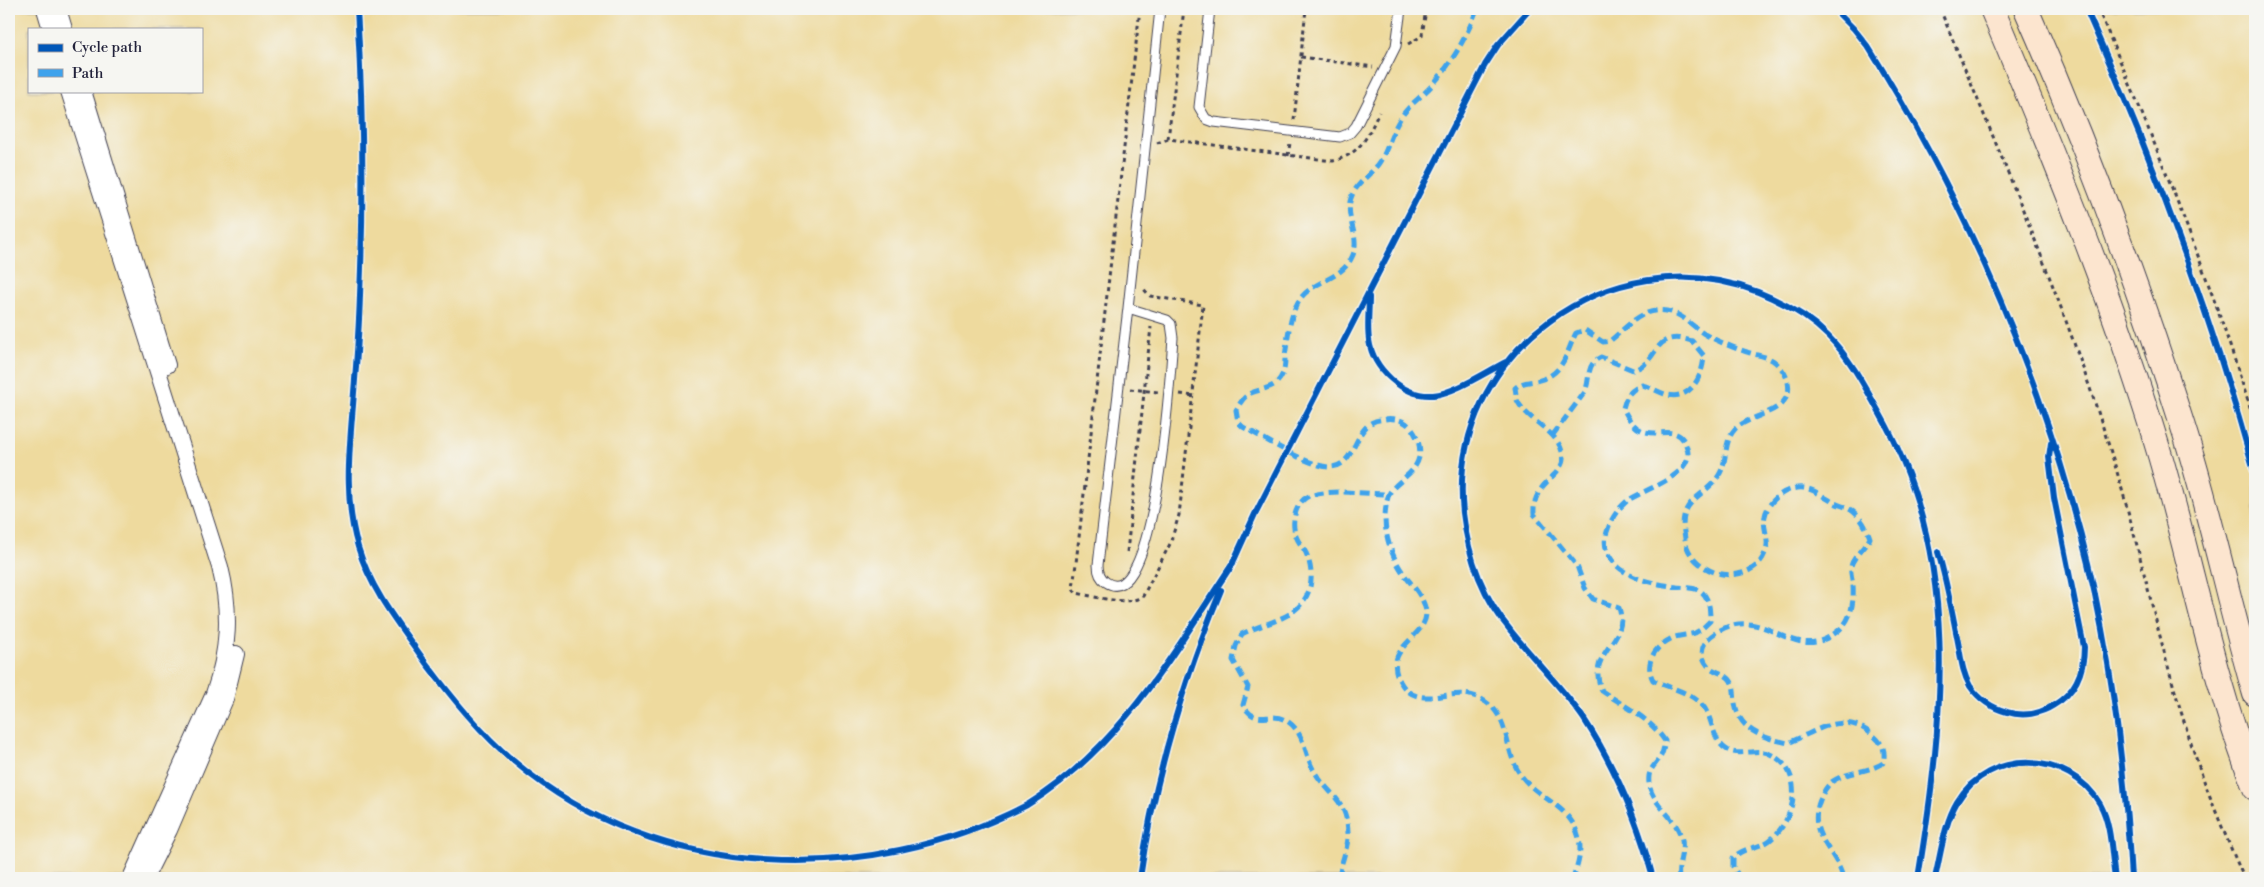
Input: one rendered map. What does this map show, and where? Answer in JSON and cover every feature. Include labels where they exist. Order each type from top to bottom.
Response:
[{"type":"main road","points":[[1992,9],[2090,250],[2134,377],[2172,499],[2220,682],[2255,788]]},
{"type":"main road","points":[[2026,9],[2083,145],[2120,240],[2166,375],[2212,529],[2235,627],[2255,694]]},
{"type":"street","points":[[45,9],[51,28]]},
{"type":"street","points":[[58,9],[64,28]]},
{"type":"street","points":[[69,92],[220,567],[227,603],[227,640],[217,685],[131,878]]},
{"type":"street","points":[[83,92],[232,569],[238,612],[236,656],[225,699],[169,830],[145,878]]},
{"type":"lane","points":[[1128,308],[1167,320],[1174,330],[1153,514],[1132,574],[1123,583],[1111,584],[1098,571],[1098,565],[1160,9]]},
{"type":"lane","points":[[1210,9],[1199,107],[1203,116],[1214,122],[1336,137],[1350,133],[1356,126],[1396,46],[1401,9]]},
{"type":"path","points":[[1140,9],[1073,589],[1076,593],[1122,601],[1139,599],[1143,596],[1175,530],[1194,396],[1203,305],[1156,297],[1147,293],[1141,281]]},
{"type":"path","points":[[1168,140],[1184,9]]},
{"type":"path","points":[[1288,156],[1306,9]]},
{"type":"path","points":[[1406,46],[1422,36],[1426,9]]},
{"type":"path","points":[[1940,9],[2045,264],[2073,342],[2116,470],[2189,739],[2218,821],[2244,878]]},
{"type":"path","points":[[2098,9],[2183,215],[2239,370],[2255,424]]},
{"type":"path","points":[[1301,57],[1370,65],[1382,71]]},
{"type":"path","points":[[1155,151],[1159,141],[1168,140],[1333,160],[1356,151],[1367,138],[1383,103]]},
{"type":"path","points":[[1122,601],[1152,314],[1156,297]]},
{"type":"path","points":[[1098,385],[1194,396]]},
{"type":"sand","points":[[9,9],[2255,9],[2255,878],[9,878]]},
{"type":"marked path","points":[[1477,9],[1469,29],[1441,75],[1403,114],[1379,163],[1353,193],[1349,205],[1355,250],[1347,265],[1341,271],[1310,289],[1298,302],[1291,321],[1283,373],[1279,380],[1273,386],[1249,394],[1242,400],[1236,410],[1238,422],[1243,427],[1311,463],[1322,466],[1331,467],[1345,461],[1362,432],[1374,421],[1397,419],[1407,424],[1413,430],[1420,452],[1418,460],[1414,468],[1391,491],[1388,497],[1385,518],[1388,539],[1395,559],[1420,595],[1424,603],[1426,617],[1422,626],[1401,650],[1396,659],[1396,670],[1401,683],[1408,691],[1417,696],[1469,695],[1489,704],[1496,712],[1501,720],[1517,769],[1523,779],[1565,813],[1577,832],[1580,843],[1580,855],[1573,878]]},
{"type":"marked path","points":[[1679,878],[1682,840],[1679,831],[1657,802],[1649,785],[1650,773],[1661,756],[1665,741],[1652,725],[1602,691],[1598,677],[1599,666],[1602,657],[1620,627],[1619,608],[1593,599],[1585,588],[1577,566],[1534,514],[1538,494],[1559,470],[1563,457],[1561,448],[1556,440],[1522,408],[1517,400],[1515,388],[1518,385],[1543,379],[1556,371],[1561,365],[1576,333],[1585,330],[1603,342],[1610,341],[1631,322],[1646,313],[1655,311],[1674,313],[1713,338],[1737,349],[1772,360],[1782,369],[1787,378],[1789,388],[1786,398],[1776,408],[1735,429],[1731,434],[1724,464],[1719,475],[1707,489],[1694,499],[1685,512],[1683,521],[1686,543],[1689,552],[1695,560],[1708,569],[1724,574],[1739,574],[1753,568],[1763,558],[1767,546],[1764,525],[1767,510],[1779,495],[1798,488],[1811,490],[1851,510],[1863,522],[1870,538],[1851,566],[1852,603],[1847,621],[1839,630],[1824,639],[1811,643],[1786,637],[1761,626],[1733,625],[1712,635],[1703,646],[1702,652],[1709,667],[1726,676],[1731,681],[1737,713],[1747,727],[1754,732],[1770,739],[1788,743],[1820,728],[1841,723],[1852,724],[1863,728],[1882,745],[1884,751],[1883,763],[1871,769],[1845,775],[1833,781],[1827,787],[1820,800],[1817,812],[1819,833],[1843,878]]},
{"type":"marked path","points":[[1552,436],[1585,392],[1590,368],[1601,357],[1633,370],[1649,360],[1663,343],[1669,339],[1679,338],[1692,341],[1704,356],[1695,384],[1684,394],[1668,395],[1642,385],[1634,389],[1627,397],[1623,408],[1635,426],[1646,432],[1670,432],[1680,436],[1687,448],[1688,458],[1684,466],[1667,480],[1635,496],[1621,507],[1613,517],[1605,543],[1608,554],[1616,564],[1631,575],[1658,584],[1697,589],[1705,595],[1708,602],[1710,621],[1706,625],[1695,633],[1668,640],[1657,649],[1650,666],[1653,680],[1698,701],[1706,711],[1715,735],[1726,749],[1736,753],[1765,752],[1781,762],[1789,772],[1793,783],[1793,796],[1786,820],[1770,840],[1741,852],[1733,858],[1733,867],[1740,878]]},
{"type":"marked path","points":[[1340,878],[1348,839],[1345,813],[1316,774],[1298,732],[1293,726],[1281,718],[1258,717],[1248,712],[1243,705],[1248,687],[1233,660],[1236,646],[1242,634],[1290,614],[1302,603],[1309,591],[1310,565],[1294,530],[1294,518],[1302,501],[1312,495],[1331,492],[1388,494]]},
{"type":"cycle path","points":[[357,9],[362,116],[362,224],[359,323],[350,441],[349,494],[358,547],[370,578],[387,608],[457,703],[503,752],[573,803],[634,832],[699,851],[766,860],[833,860],[900,850],[965,832],[1027,805],[1060,782],[1091,756],[1143,696],[1233,563]]},
{"type":"cycle path","points":[[1230,569],[1255,514],[1485,65],[1498,45],[1530,9]]},
{"type":"cycle path","points":[[1834,9],[1854,29],[1869,48],[1901,101],[1959,210],[2010,324],[2053,440],[2084,545],[2104,639],[2124,782],[2131,878]]},
{"type":"cycle path","points":[[2086,9],[2111,66],[2179,238],[2219,355],[2255,474]]},
{"type":"cycle path","points":[[1653,878],[1625,796],[1596,738],[1567,696],[1501,618],[1492,605],[1478,576],[1465,529],[1463,513],[1465,456],[1481,403],[1510,358],[1549,322],[1596,295],[1648,280],[1702,279],[1758,292],[1786,305],[1821,329],[1836,344],[1856,372],[1879,412],[1906,467],[1924,524],[1935,582],[1939,640],[1939,699],[1935,759],[1918,878]]},
{"type":"cycle path","points":[[1369,297],[1369,340],[1376,361],[1391,379],[1411,391],[1433,395],[1442,393],[1460,386],[1506,362]]},
{"type":"cycle path","points":[[1938,552],[1947,586],[1963,670],[1967,681],[1974,691],[1996,708],[2019,714],[2043,711],[2062,700],[2077,680],[2084,656],[2084,647],[2054,498],[2049,457],[2051,443]]},
{"type":"cycle path","points":[[1140,878],[1153,804],[1182,695],[1221,590]]},
{"type":"cycle path","points":[[1935,878],[1949,820],[1957,802],[1971,784],[1988,772],[2008,765],[2029,763],[2050,766],[2069,774],[2086,786],[2100,804],[2107,821],[2115,878]]}]
